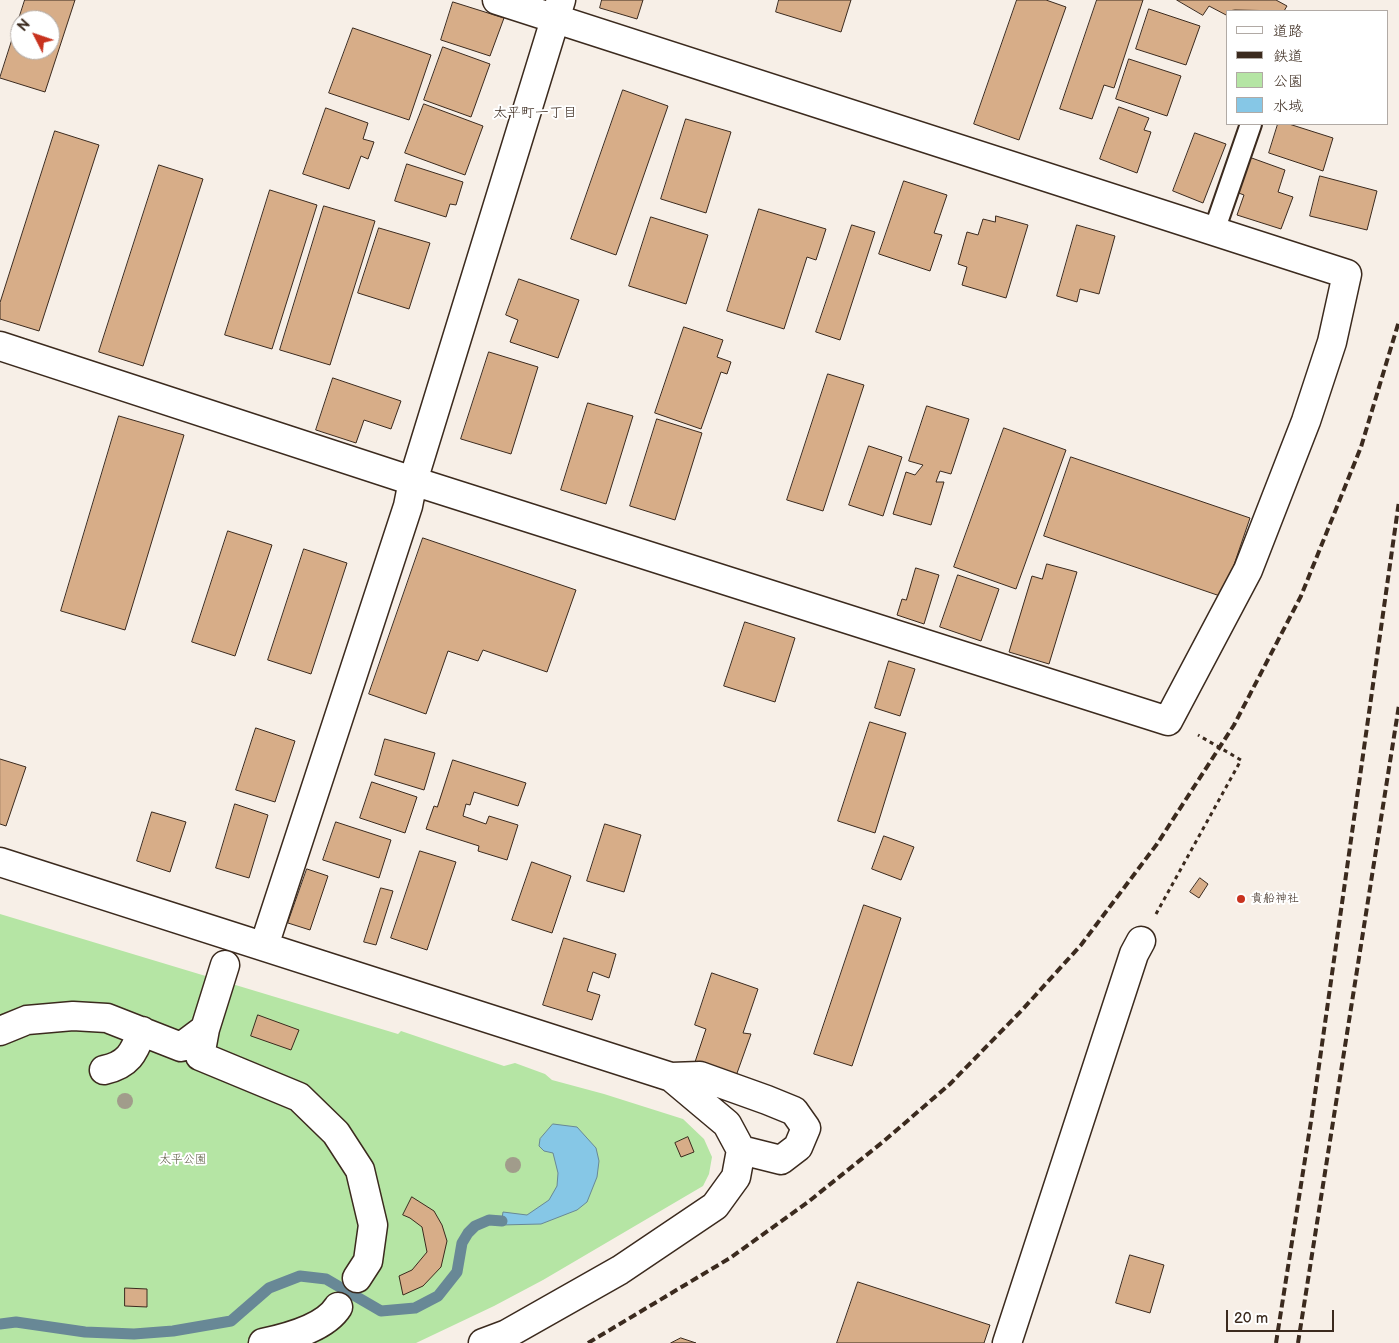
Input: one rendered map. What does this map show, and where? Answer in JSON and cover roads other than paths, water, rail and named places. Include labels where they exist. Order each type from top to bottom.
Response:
[{"type":"street","points":[[0,346],[413,481],[1168,721],[1248,570],[1306,421],[1332,342],[1347,274],[558,10],[497,0]]},
{"type":"street","points":[[264,946],[408,506],[413,481],[558,10]]},
{"type":"street","points":[[0,862],[234,939],[264,946],[671,1078],[727,1124],[741,1150],[736,1177],[715,1206]]},
{"type":"street","points":[[1007,1343],[1134,954],[1141,941]]},
{"type":"street","points":[[225,965],[205,1029],[200,1056],[300,1097],[336,1133],[360,1170],[373,1225],[368,1261],[357,1278]]},
{"type":"street","points":[[0,1031],[28,1020],[73,1016],[107,1018],[181,1047],[205,1029]]},
{"type":"street","points":[[104,1070],[116,1067],[131,1058],[142,1031]]},
{"type":"street","points":[[483,1343],[507,1334],[620,1270],[798,1147],[806,1128],[794,1111],[700,1076],[671,1078]]},
{"type":"street","points":[[741,1150],[781,1160]]},
{"type":"street","points":[[263,1343],[291,1337],[334,1314],[338,1307]]},
{"type":"lane","points":[[1214,231],[1251,125]]},
{"type":"water","points":[[553,1124],[577,1127],[596,1148],[599,1161],[597,1177],[587,1202],[577,1210],[541,1224],[501,1225],[503,1212],[527,1215],[549,1200],[557,1186],[558,1173],[553,1153],[544,1151],[539,1146],[540,1139]]},
{"type":"waterway","points":[[0,1324],[16,1322],[85,1332],[134,1334],[173,1331],[231,1321],[269,1288],[300,1276],[326,1279],[381,1311],[415,1308],[438,1296],[457,1272],[462,1243],[468,1233],[475,1226],[489,1220],[502,1221]]},
{"type":"railway","points":[[588,1343],[730,1258],[808,1202],[884,1141],[950,1084],[1023,1009],[1081,945],[1157,844],[1234,725],[1301,596],[1361,447],[1399,321]]},
{"type":"railway","points":[[1276,1343],[1312,1115],[1399,501]]},
{"type":"railway","points":[[1298,1343],[1399,705]]},
{"type":"place","name":"貴船神社","points":[[1241,899]]},
{"type":"district","name":"太平町一丁目","points":[[535,113]]},
{"type":"park label","name":"太平公園","points":[[183,1160]]}]
